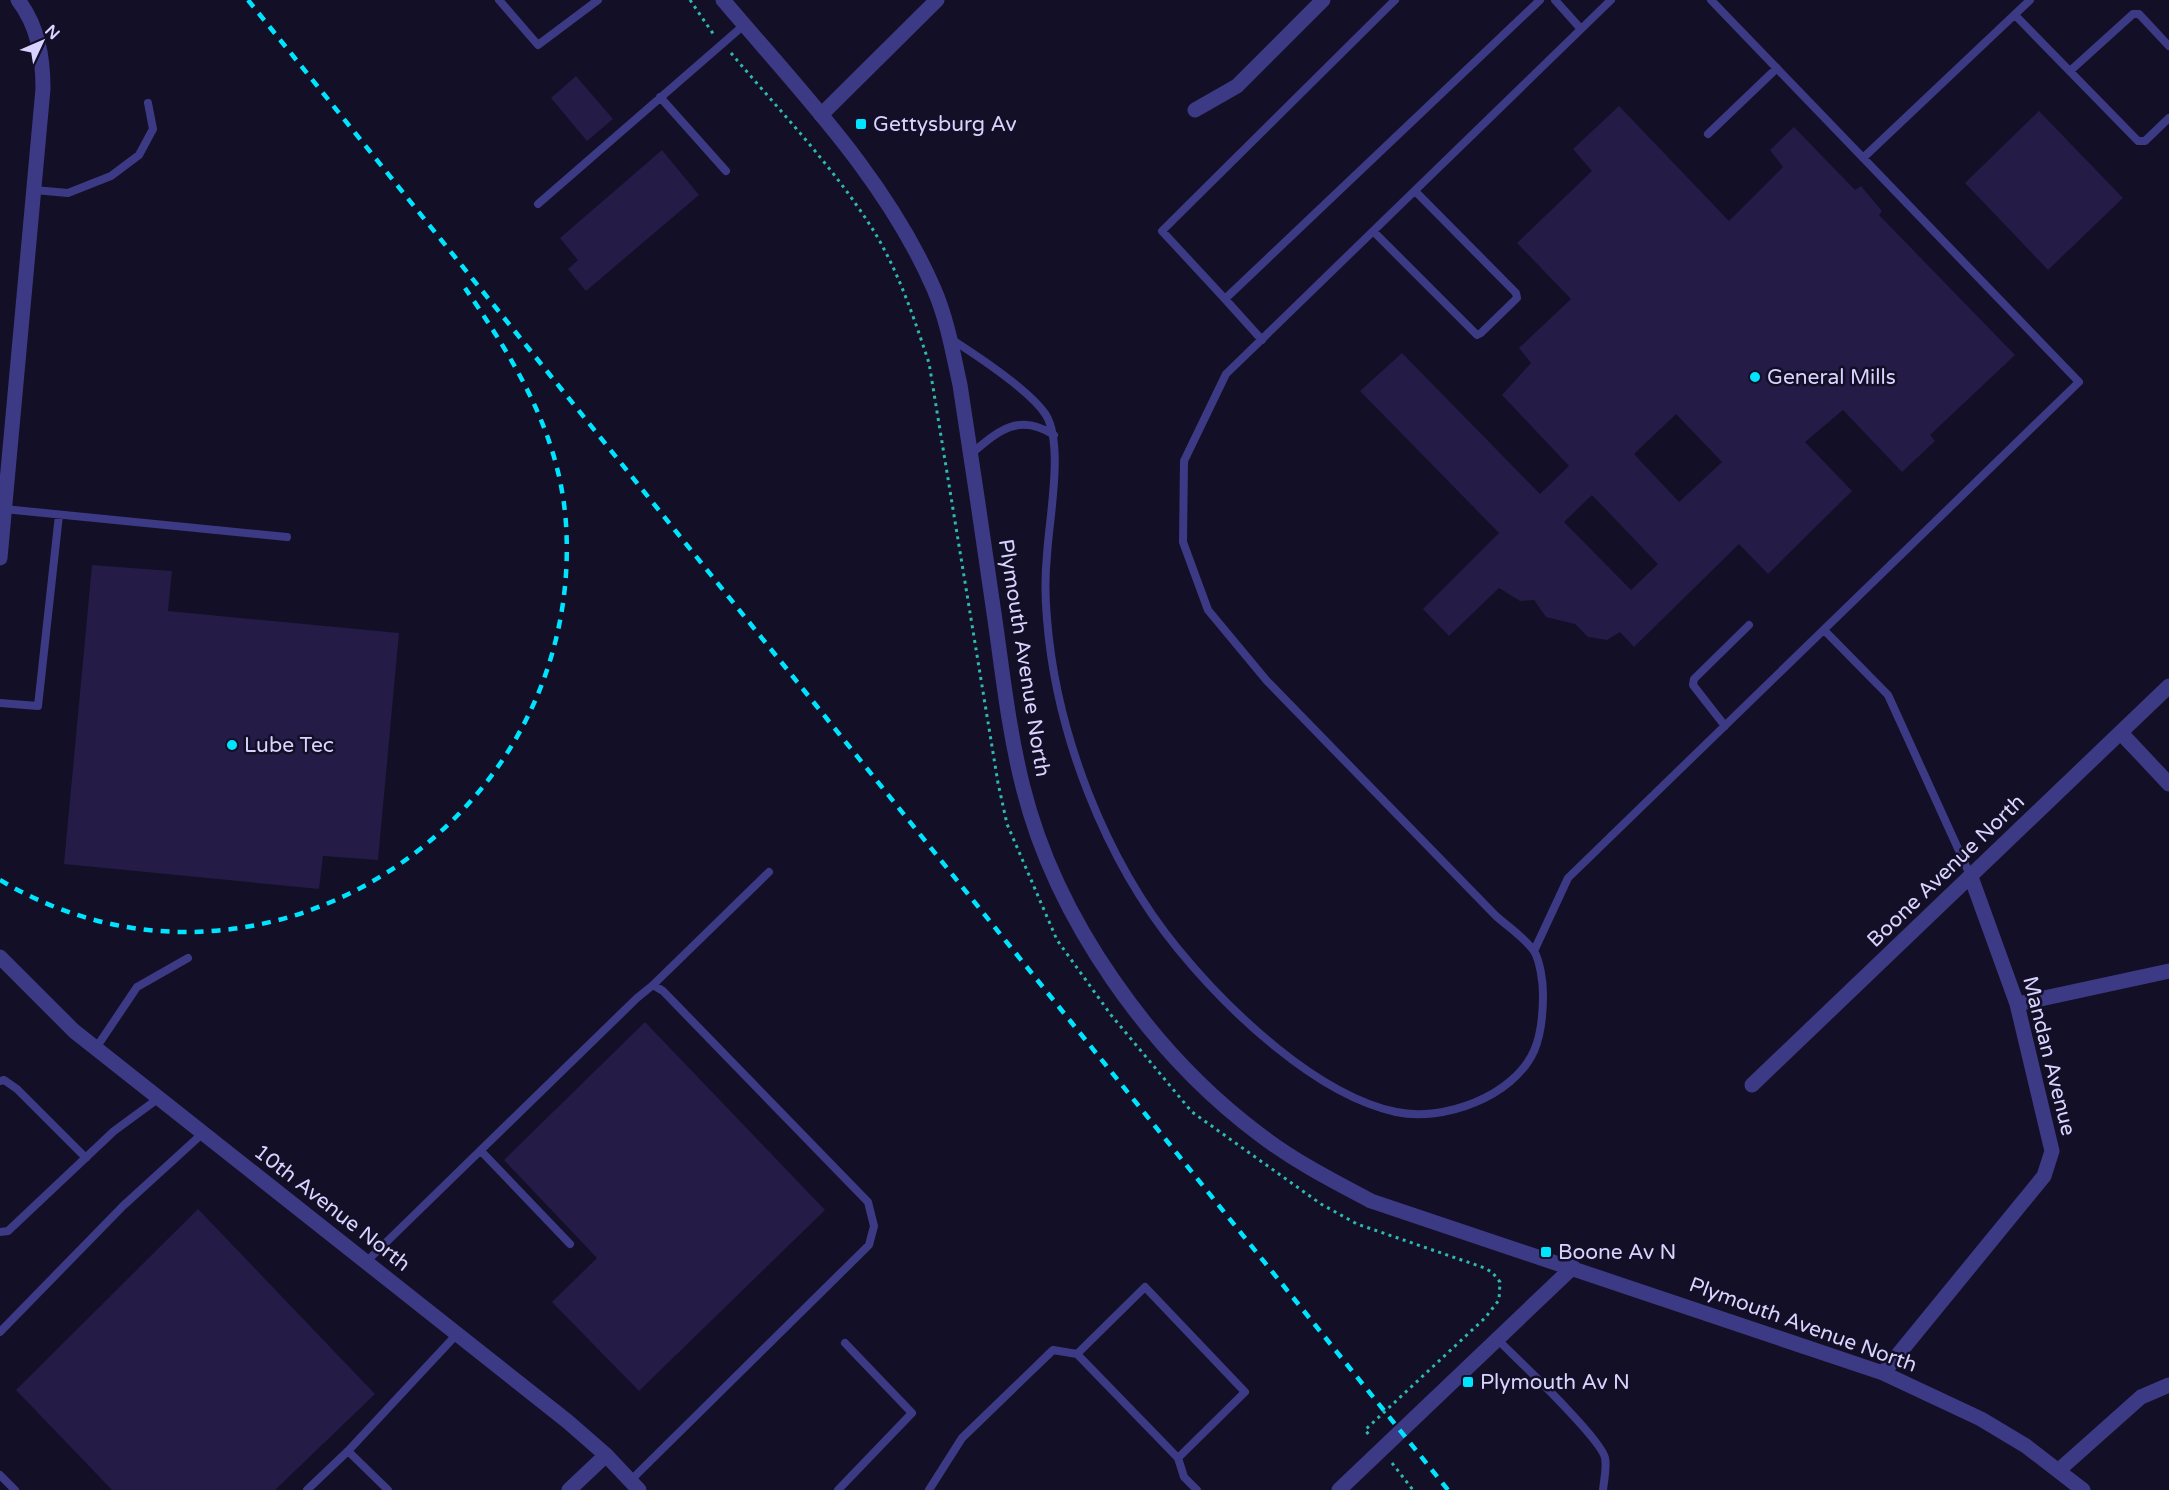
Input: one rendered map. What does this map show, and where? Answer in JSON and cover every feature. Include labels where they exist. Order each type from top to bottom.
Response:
[{"type":"street","points":[[0,558],[43,71],[37,36],[18,0]]},
{"type":"street","name":"Plymouth Avenue North","points":[[723,0],[821,115],[888,201],[935,291],[950,338],[971,454],[1010,729],[1023,790],[1068,908],[1137,1011],[1206,1089],[1259,1134],[1312,1169],[1381,1205],[1430,1223],[1573,1267],[1883,1373],[1981,1419],[2026,1446],[2083,1490]]},
{"type":"street","points":[[821,115],[937,0]]},
{"type":"street","points":[[1195,111],[1237,86],[1323,0]]},
{"type":"street","name":"Boone Avenue North","points":[[1752,1085],[2169,686]]},
{"type":"street","points":[[2121,733],[2169,784]]},
{"type":"street","name":"Mandan Avenue","points":[[1883,1373],[2044,1176],[2052,1151],[2017,1004],[1971,876]]},
{"type":"street","name":"10th Avenue North","points":[[0,957],[17,977],[96,1048],[367,1261],[606,1455],[635,1485]]},
{"type":"street","points":[[2017,1004],[2169,971]]},
{"type":"street","points":[[1339,1490],[1380,1448],[1573,1267]]},
{"type":"street","points":[[2059,1470],[2141,1397],[2169,1385]]},
{"type":"street","points":[[569,1490],[606,1455]]},
{"type":"lane","points":[[499,0],[538,45],[598,0]]},
{"type":"lane","points":[[1262,340],[1161,231],[1395,0]]},
{"type":"lane","points":[[1226,299],[1540,0]]},
{"type":"lane","points":[[1555,0],[1581,30]]},
{"type":"lane","points":[[950,338],[977,356],[1032,400],[1046,415],[1054,435],[1053,497],[1046,557],[1047,620],[1060,701],[1087,790],[1128,874],[1177,948],[1246,1022],[1316,1076],[1358,1101],[1399,1113],[1442,1113],[1478,1100],[1509,1082],[1533,1052],[1544,1017],[1543,985],[1534,951],[1496,916],[1267,681],[1208,610],[1183,542],[1184,460],[1226,374],[1611,0]]},
{"type":"lane","points":[[1534,951],[1568,878],[2079,382],[1711,0]]},
{"type":"lane","points":[[1863,158],[2031,0]]},
{"type":"lane","points":[[2070,71],[2133,14],[2139,14],[2169,46]]},
{"type":"lane","points":[[2015,15],[2138,141],[2145,141],[2169,118]]},
{"type":"lane","points":[[538,204],[744,25]]},
{"type":"lane","points":[[1708,134],[1777,68]]},
{"type":"lane","points":[[660,97],[726,171]]},
{"type":"lane","points":[[34,190],[68,193],[111,176],[139,155],[153,129],[148,103]]},
{"type":"lane","points":[[1373,231],[1477,335],[1481,333],[1517,298],[1516,293],[1415,191]]},
{"type":"lane","points":[[971,454],[1000,430],[1018,425],[1040,426],[1054,435]]},
{"type":"lane","points":[[4,509],[286,537]]},
{"type":"lane","points":[[0,703],[38,706],[59,515]]},
{"type":"lane","points":[[1725,726],[1693,685],[1694,680],[1749,625]]},
{"type":"lane","points":[[1824,630],[1888,695],[1971,876]]},
{"type":"lane","points":[[367,1261],[769,872]]},
{"type":"lane","points":[[96,1048],[137,987],[188,958]]},
{"type":"lane","points":[[635,1485],[869,1245],[874,1226],[868,1203],[663,992],[653,985]]},
{"type":"lane","points":[[0,1081],[4,1080],[17,1089],[86,1158]]},
{"type":"lane","points":[[0,1232],[8,1231],[114,1131],[159,1098]]},
{"type":"lane","points":[[0,1332],[123,1206],[203,1132]]},
{"type":"lane","points":[[480,1151],[570,1244]]},
{"type":"lane","points":[[1077,1354],[1145,1287],[1245,1392],[1178,1458]]},
{"type":"lane","points":[[307,1490],[348,1451],[457,1334]]},
{"type":"lane","points":[[1497,1339],[1566,1408],[1601,1449],[1605,1458],[1603,1490]]},
{"type":"lane","points":[[838,1490],[912,1413],[845,1343]]},
{"type":"lane","points":[[928,1490],[962,1438],[1053,1350],[1077,1354],[1178,1458],[1185,1477],[1197,1490]]},
{"type":"lane","points":[[348,1451],[388,1490]]},
{"type":"lane","points":[[0,1475],[15,1490]]},
{"type":"path","points":[[1413,1490],[1365,1430],[1485,1318],[1498,1300],[1500,1282],[1492,1272],[1450,1254]]},
{"type":"building","points":[[576,76],[613,119],[587,141],[551,98]]},
{"type":"building","name":"General Mills","points":[[1619,106],[1729,221],[1783,167],[1770,150],[1794,127],[1855,190],[1861,186],[1882,211],[1879,215],[2015,355],[1930,435],[1935,441],[1902,472],[1843,410],[1805,442],[1852,491],[1768,574],[1739,544],[1634,647],[1620,632],[1607,640],[1588,637],[1575,624],[1546,617],[1534,600],[1520,601],[1499,588],[1449,636],[1423,609],[1499,533],[1360,391],[1402,353],[1540,494],[1569,466],[1502,395],[1531,363],[1519,348],[1571,299],[1517,243],[1592,171],[1573,149]],"holes":[[[1676,414],[1722,462],[1679,502],[1634,454]],[[1592,495],[1658,564],[1631,590],[1564,522]]]},
{"type":"building","points":[[2039,111],[2123,198],[2048,270],[1965,183]]},
{"type":"building","points":[[662,150],[699,195],[586,291],[568,269],[578,260],[560,238]]},
{"type":"building","name":"Lube Tec","points":[[92,565],[172,571],[168,611],[399,633],[378,860],[323,856],[319,889],[64,864]]},
{"type":"building","points":[[645,1022],[825,1210],[639,1391],[552,1302],[597,1258],[504,1160]]},
{"type":"building","points":[[198,1209],[375,1394],[275,1490],[112,1490],[16,1390]]},
{"type":"railway","points":[[248,0],[1448,1490]]},
{"type":"railway","points":[[0,880],[100,921],[201,932],[299,914],[388,872],[464,808],[522,727],[558,631],[566,524],[555,459],[545,429],[517,371],[465,288]]},
{"type":"place","name":"Gettysburg Av","points":[[861,124]]},
{"type":"place","name":"General Mills","points":[[1755,377]]},
{"type":"place","name":"Lube Tec","points":[[232,745]]},
{"type":"place","name":"Boone Av N","points":[[1546,1252]]},
{"type":"place","name":"Plymouth Av N","points":[[1468,1382]]}]
